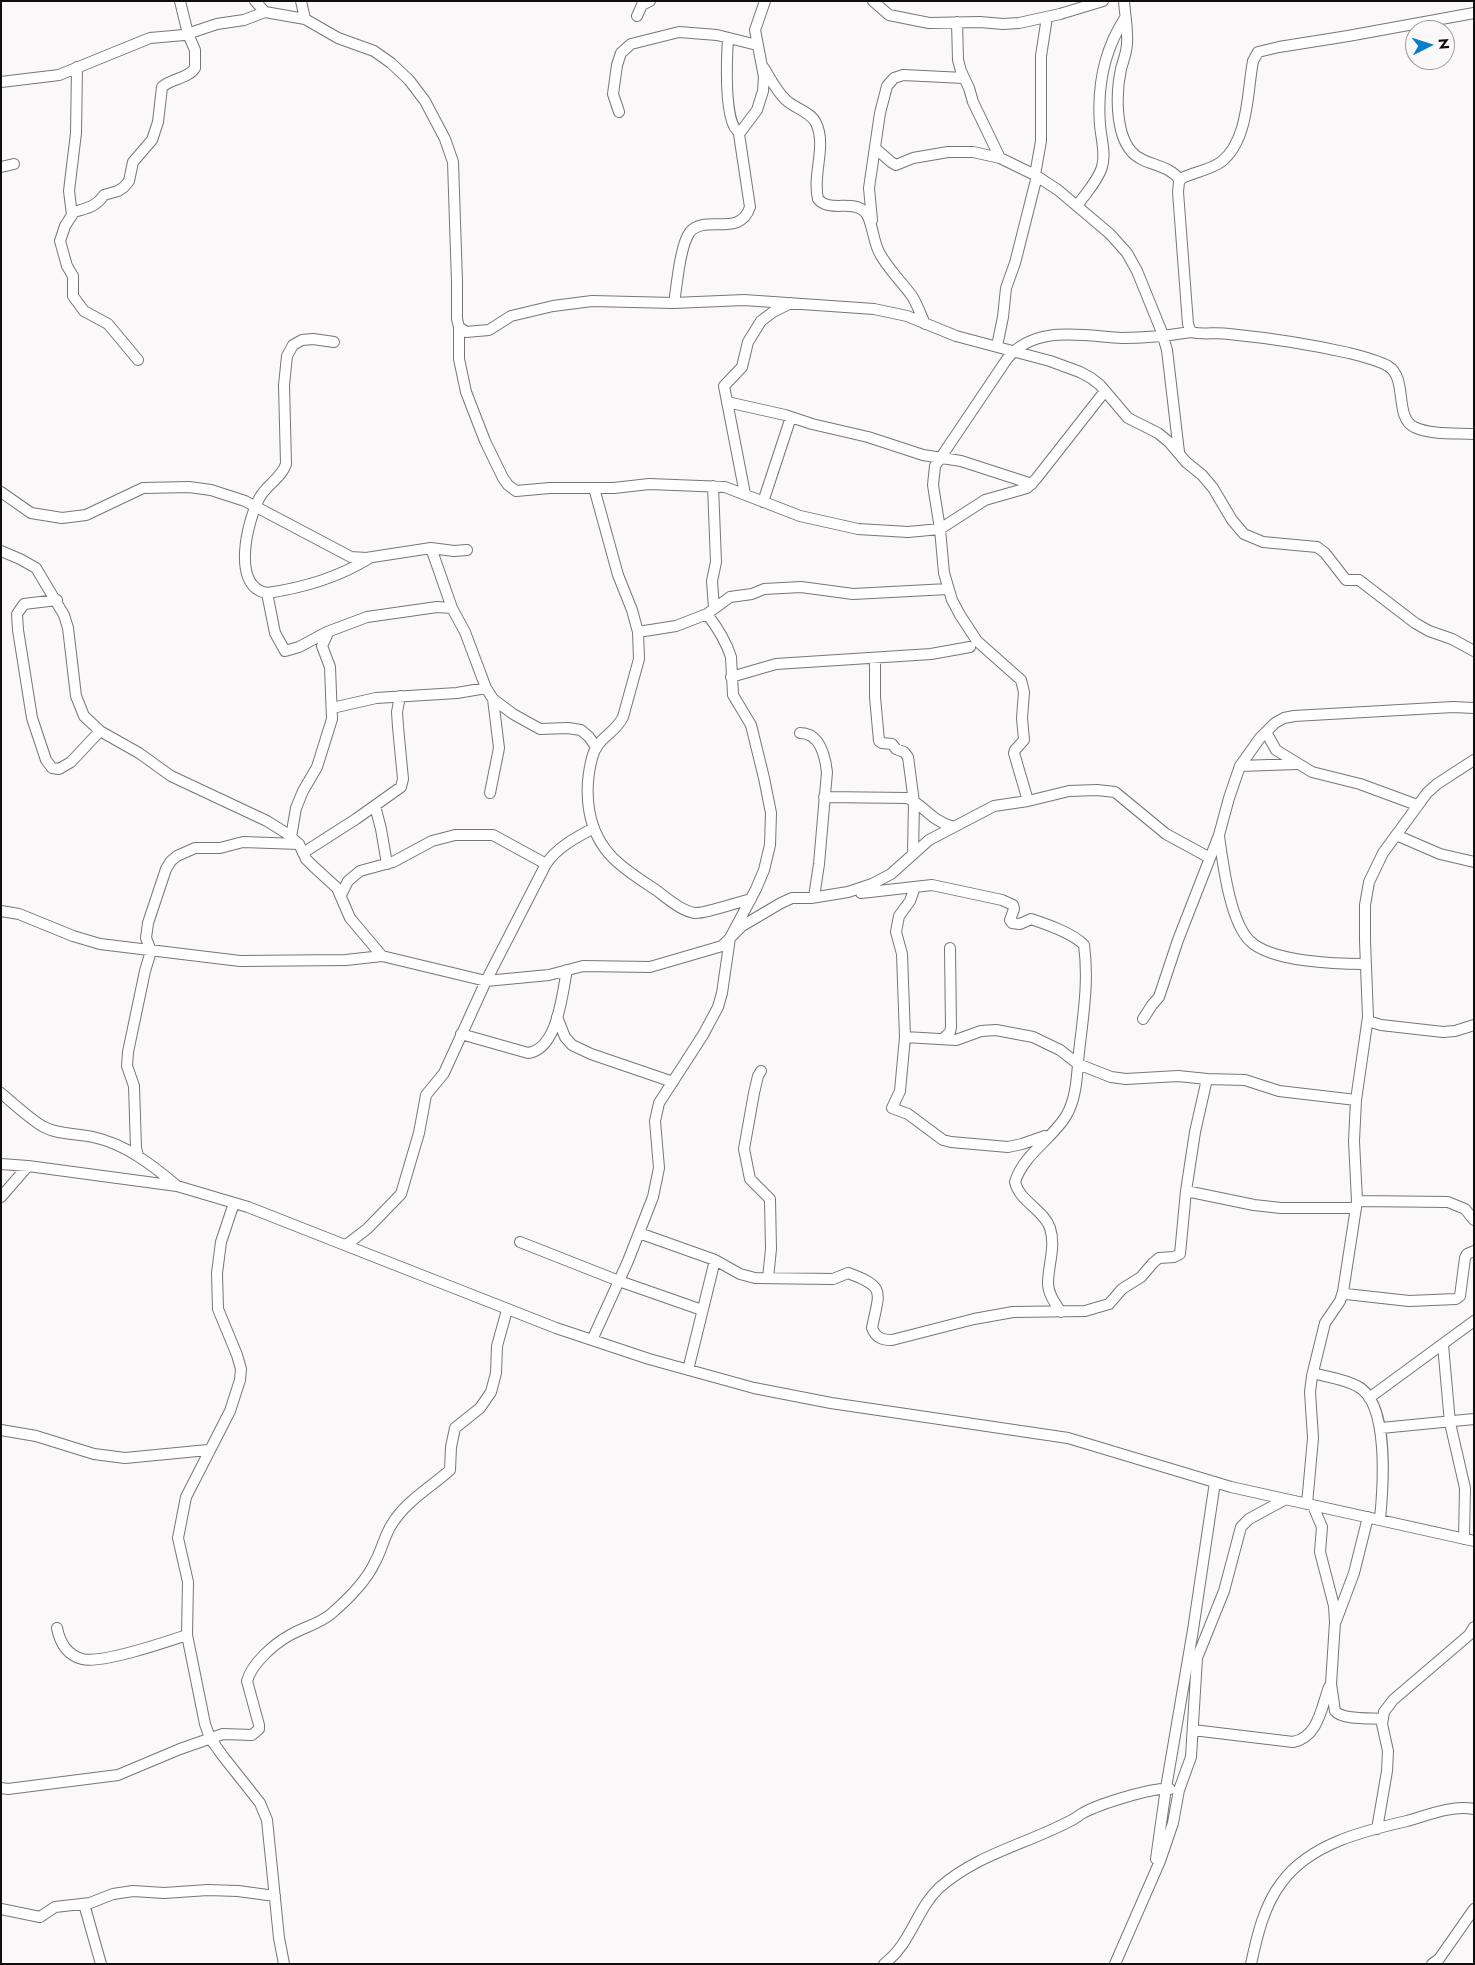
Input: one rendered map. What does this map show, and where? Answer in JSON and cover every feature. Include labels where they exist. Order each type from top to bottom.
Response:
[{"type":"street","points":[[138,360],[108,324],[84,312],[73,296],[72,276],[60,244],[62,233],[75,211],[95,205],[104,195],[118,191],[126,184],[133,162],[146,148],[155,134],[163,86],[194,71],[196,50],[188,34],[180,1]]},
{"type":"street","points":[[254,1],[265,12]]},
{"type":"street","points":[[301,1],[305,19]]},
{"type":"street","points":[[637,16],[642,5],[650,1]]},
{"type":"street","points":[[674,303],[684,242],[691,231],[698,227],[737,223],[749,211],[750,198],[740,151],[739,132],[753,116],[761,99],[764,85],[762,65],[755,35],[756,24],[765,1]]},
{"type":"street","points":[[872,1],[887,13],[895,16],[936,24],[957,22],[1010,24],[1088,7],[1103,1]]},
{"type":"street","points":[[1124,1],[1127,45],[1119,77],[1118,98],[1118,111],[1124,137],[1132,152],[1169,169],[1180,180]]},
{"type":"street","points":[[1,82],[51,77],[150,38],[188,34],[217,24],[244,20],[265,12],[305,19],[327,33],[374,51],[384,57],[418,91],[438,123],[453,162],[459,359],[466,392],[484,441],[508,486],[519,491],[550,488],[614,488],[649,484],[725,486],[800,516],[858,529],[908,532],[940,528],[985,500],[1024,489],[1032,484],[1105,391]]},
{"type":"street","points":[[1191,332],[1188,324],[1178,192],[1180,180],[1216,165],[1231,150],[1244,120],[1253,61],[1258,52],[1474,13]]},
{"type":"street","points":[[997,346],[1006,288],[1015,263],[1036,176],[1042,134],[1041,56],[1047,17]]},
{"type":"street","points":[[1077,206],[1102,168],[1099,106],[1104,65],[1112,38],[1125,18]]},
{"type":"street","points":[[957,22],[958,60],[973,102],[1000,158]]},
{"type":"street","points":[[619,112],[613,94],[620,56],[628,46],[679,32],[698,32],[757,45]]},
{"type":"street","points":[[728,38],[729,104],[733,127],[739,132]]},
{"type":"street","points":[[762,65],[785,100],[812,118],[817,124],[819,138],[816,186],[818,199],[823,204],[854,207],[864,210],[869,217],[874,242],[883,260],[912,296],[925,324]]},
{"type":"street","points":[[72,215],[69,191],[76,133],[77,67]]},
{"type":"street","points":[[871,228],[869,188],[885,90],[888,83],[894,78],[903,75],[964,78]]},
{"type":"street","points":[[875,148],[896,165],[913,158],[948,152],[973,152],[1000,158],[1036,176],[1058,190],[1110,234],[1126,253],[1140,275],[1162,334],[1168,357],[1179,453]]},
{"type":"street","points":[[1,167],[14,164]]},
{"type":"street","points":[[459,328],[466,332],[489,330],[511,316],[582,302],[674,303],[744,300],[874,309],[907,316],[956,336],[997,346],[1080,372],[1105,391],[1128,418],[1162,435],[1213,488],[1236,526],[1248,537],[1263,542],[1317,547],[1325,553],[1346,580],[1359,580],[1414,623],[1452,639],[1474,651]]},
{"type":"street","points":[[745,494],[724,386],[742,367],[750,337],[764,318],[792,303]]},
{"type":"street","points":[[1028,802],[1014,753],[1023,741],[1024,685],[1021,680],[977,641],[960,615],[948,589],[944,573],[940,528],[933,485],[935,466],[939,459],[1013,351],[1022,344],[1035,339],[1066,334],[1129,338],[1191,332],[1282,340],[1331,349],[1378,362],[1392,369],[1396,375],[1405,416],[1411,425],[1431,431],[1474,434]]},
{"type":"street","points":[[334,342],[313,339],[302,340],[294,345],[287,356],[284,385],[286,464],[261,496],[255,507],[246,541],[245,569],[254,585],[262,592],[267,593],[292,589],[334,576],[371,557]]},
{"type":"street","points":[[727,402],[791,416],[812,424],[868,437],[923,455],[961,461],[1032,484]]},
{"type":"street","points":[[762,502],[791,416]]},
{"type":"street","points":[[592,1340],[653,1197],[659,1170],[655,1118],[659,1103],[703,1035],[718,1007],[725,977],[730,938],[751,899],[766,860],[771,831],[764,778],[751,725],[734,698],[731,657],[711,611],[712,581],[716,562],[713,486]]},
{"type":"street","points":[[1,492],[31,513],[58,518],[86,514],[138,490],[152,487],[188,487],[212,490],[245,501],[351,557],[371,557],[431,548],[454,551],[467,550]]},
{"type":"street","points":[[594,488],[618,575],[632,610],[638,632],[639,659],[625,712],[618,725],[600,741],[590,763],[586,801],[594,828],[605,849],[624,868],[688,911],[698,913],[751,899]]},
{"type":"street","points":[[431,548],[452,608],[466,632],[486,688],[493,699],[540,729],[568,728],[581,730],[596,747]]},
{"type":"street","points":[[1,551],[36,568],[57,600],[67,623],[73,680],[79,707],[84,716],[100,731],[140,753],[171,776],[267,821],[298,845],[313,866],[332,882],[341,895],[348,913],[382,956]]},
{"type":"street","points":[[638,632],[676,626],[711,611],[730,597],[776,588],[801,587],[853,594],[948,589]]},
{"type":"street","points":[[267,593],[276,633],[284,650],[299,647],[329,632],[367,617],[437,607],[452,608]]},
{"type":"street","points":[[57,600],[24,604],[17,614],[32,718],[39,743],[48,763],[52,768],[59,769],[71,762],[100,731]]},
{"type":"street","points":[[298,845],[296,808],[317,766],[332,721],[330,667],[322,646],[329,632]]},
{"type":"street","points":[[731,677],[776,664],[931,654],[970,647]]},
{"type":"street","points":[[875,658],[875,698],[879,741],[884,744],[892,744],[896,749],[908,755],[914,802],[912,854]]},
{"type":"street","points":[[332,708],[376,698],[457,693],[486,688]]},
{"type":"street","points":[[138,1156],[136,1148],[134,1086],[127,1066],[128,1052],[151,951],[146,938],[149,918],[166,869],[173,859],[196,848],[220,848],[243,842],[298,845],[375,806],[400,787],[403,779],[397,712],[400,696]]},
{"type":"street","points":[[490,793],[499,748],[493,699]]},
{"type":"street","points":[[1143,1019],[1152,1005],[1160,998],[1178,940],[1219,835],[1240,766],[1275,723],[1288,716],[1453,707],[1474,708]]},
{"type":"street","points":[[1266,732],[1276,750],[1312,772],[1360,784],[1417,805]]},
{"type":"street","points":[[800,733],[804,733],[817,740],[824,755],[827,772],[820,854],[814,897]]},
{"type":"street","points":[[1383,1719],[1358,1718],[1337,1714],[1333,1707],[1330,1684],[1335,1622],[1332,1596],[1320,1552],[1322,1527],[1310,1505],[1313,1438],[1310,1392],[1325,1323],[1340,1301],[1343,1292],[1356,1205],[1354,1141],[1356,1100],[1368,1021],[1365,964],[1365,905],[1369,882],[1377,863],[1417,805],[1431,789],[1474,760]]},
{"type":"street","points":[[1240,766],[1298,764]]},
{"type":"street","points":[[1,911],[19,914],[73,936],[100,944],[255,962],[346,960],[382,956],[448,974],[486,981],[545,976],[583,966],[650,967],[722,946],[742,926],[780,903],[792,898],[848,892],[888,876],[929,840],[964,824],[991,808],[1028,802],[1069,791],[1111,791],[1125,799],[1166,834],[1210,858]]},
{"type":"street","points":[[824,797],[899,797],[910,799],[935,820],[951,826]]},
{"type":"street","points":[[375,806],[387,864]]},
{"type":"street","points":[[346,1245],[367,1229],[401,1194],[421,1126],[426,1095],[442,1076],[486,981],[546,864],[567,843],[594,828]]},
{"type":"street","points":[[341,895],[348,881],[357,873],[387,864],[432,840],[456,835],[493,835],[546,864]]},
{"type":"street","points":[[1219,835],[1228,888],[1234,908],[1241,930],[1252,944],[1274,953],[1312,962],[1365,964]]},
{"type":"street","points":[[1396,835],[1440,854],[1474,862]]},
{"type":"street","points":[[848,892],[861,893],[932,885],[1008,902],[1013,907],[1010,920],[1012,924],[1020,924],[1030,919],[1056,929],[1082,943],[1085,953],[1086,990],[1074,1094],[1067,1114],[1030,1157],[1015,1182],[1018,1191],[1049,1226],[1052,1250],[1048,1284],[1054,1302],[1060,1312]]},
{"type":"street","points":[[915,887],[910,901],[899,916],[896,932],[902,954],[905,1037],[900,1091],[892,1104],[893,1109],[908,1114],[943,1140],[951,1142],[1008,1147],[1051,1134]]},
{"type":"street","points":[[943,1040],[950,1032],[951,1027],[950,948]]},
{"type":"street","points":[[461,1034],[528,1053],[542,1048],[557,1017],[567,970]]},
{"type":"street","points":[[557,1017],[565,1037],[572,1045],[591,1054],[673,1082]]},
{"type":"street","points":[[1368,1021],[1381,1025],[1443,1032],[1455,1031],[1474,1025]]},
{"type":"street","points":[[905,1037],[960,1040],[987,1030],[1020,1034],[1033,1037],[1060,1050],[1078,1064],[1120,1079],[1178,1076],[1207,1080],[1245,1080],[1279,1091],[1356,1100]]},
{"type":"street","points":[[761,1071],[752,1101],[744,1149],[750,1179],[770,1199],[771,1249],[768,1278]]},
{"type":"street","points":[[638,1234],[714,1260],[740,1274],[755,1278],[833,1279],[848,1273],[873,1284],[877,1289],[878,1296],[872,1328],[878,1338],[885,1340],[1013,1312],[1086,1312],[1109,1304],[1122,1289],[1141,1277],[1159,1258],[1174,1257],[1180,1254],[1186,1191],[1195,1132],[1207,1080]]},
{"type":"street","points":[[1,1093],[46,1128],[60,1133],[87,1136],[114,1143],[138,1156],[177,1186]]},
{"type":"street","points":[[1,1164],[177,1186],[234,1203],[346,1245],[507,1310],[592,1340],[640,1356],[746,1386],[800,1398],[1068,1438],[1215,1482],[1284,1500],[1380,1519],[1469,1540],[1465,1488],[1450,1423],[1443,1345]]},
{"type":"street","points":[[1,1197],[28,1166]]},
{"type":"street","points":[[1186,1191],[1272,1207],[1314,1209],[1356,1205],[1448,1202],[1465,1210],[1474,1220]]},
{"type":"street","points":[[234,1203],[219,1251],[217,1282],[218,1309],[237,1355],[241,1369],[240,1380],[230,1411],[208,1450],[186,1497],[178,1538],[188,1582],[187,1635],[205,1724],[210,1738],[260,1803],[267,1820],[279,1938],[284,1964]]},
{"type":"street","points":[[520,1242],[618,1281],[702,1310]]},
{"type":"street","points":[[1343,1292],[1346,1294],[1394,1300],[1428,1301],[1456,1299],[1460,1296],[1464,1258],[1467,1254],[1474,1251]]},
{"type":"street","points":[[688,1370],[714,1260]]},
{"type":"street","points":[[3,1791],[118,1775],[210,1738],[223,1734],[252,1735],[256,1732],[259,1725],[247,1681],[249,1675],[279,1642],[291,1634],[320,1622],[349,1596],[371,1570],[392,1523],[419,1493],[450,1470],[451,1441],[454,1428],[480,1408],[491,1392],[496,1372],[497,1346],[507,1310]]},
{"type":"street","points":[[1369,1398],[1474,1322]]},
{"type":"street","points":[[1313,1373],[1359,1386],[1376,1410],[1381,1428],[1383,1470],[1380,1519]]},
{"type":"street","points":[[1381,1428],[1450,1423],[1474,1419]]},
{"type":"street","points":[[1,1430],[36,1436],[94,1454],[125,1458],[208,1450]]},
{"type":"street","points":[[1154,1875],[1215,1482]]},
{"type":"street","points":[[1115,1964],[1154,1875],[1173,1823],[1179,1790],[1191,1756],[1196,1658],[1224,1591],[1241,1527],[1249,1519],[1284,1500]]},
{"type":"street","points":[[1335,1622],[1354,1573],[1368,1517]]},
{"type":"street","points":[[1377,1829],[1387,1771],[1388,1751],[1382,1724],[1384,1712],[1393,1700],[1469,1635],[1474,1627]]},
{"type":"street","points":[[57,1628],[60,1642],[71,1654],[83,1659],[115,1656],[187,1635]]},
{"type":"street","points":[[1193,1730],[1293,1742],[1303,1740],[1313,1730],[1330,1684]]},
{"type":"street","points":[[884,1964],[901,1948],[932,1895],[956,1875],[1002,1850],[1070,1821],[1084,1812],[1150,1790],[1166,1788],[1179,1790]]},
{"type":"street","points":[[1251,1964],[1263,1919],[1271,1899],[1282,1881],[1303,1862],[1328,1845],[1377,1829],[1438,1812],[1465,1807],[1474,1809]]},
{"type":"street","points":[[1,1910],[40,1916],[55,1907],[84,1904],[113,1894],[133,1891],[164,1893],[208,1890],[238,1891],[275,1896]]},
{"type":"street","points":[[84,1904],[101,1964]]},
{"type":"street","points":[[1432,1964],[1439,1959],[1474,1909]]}]
